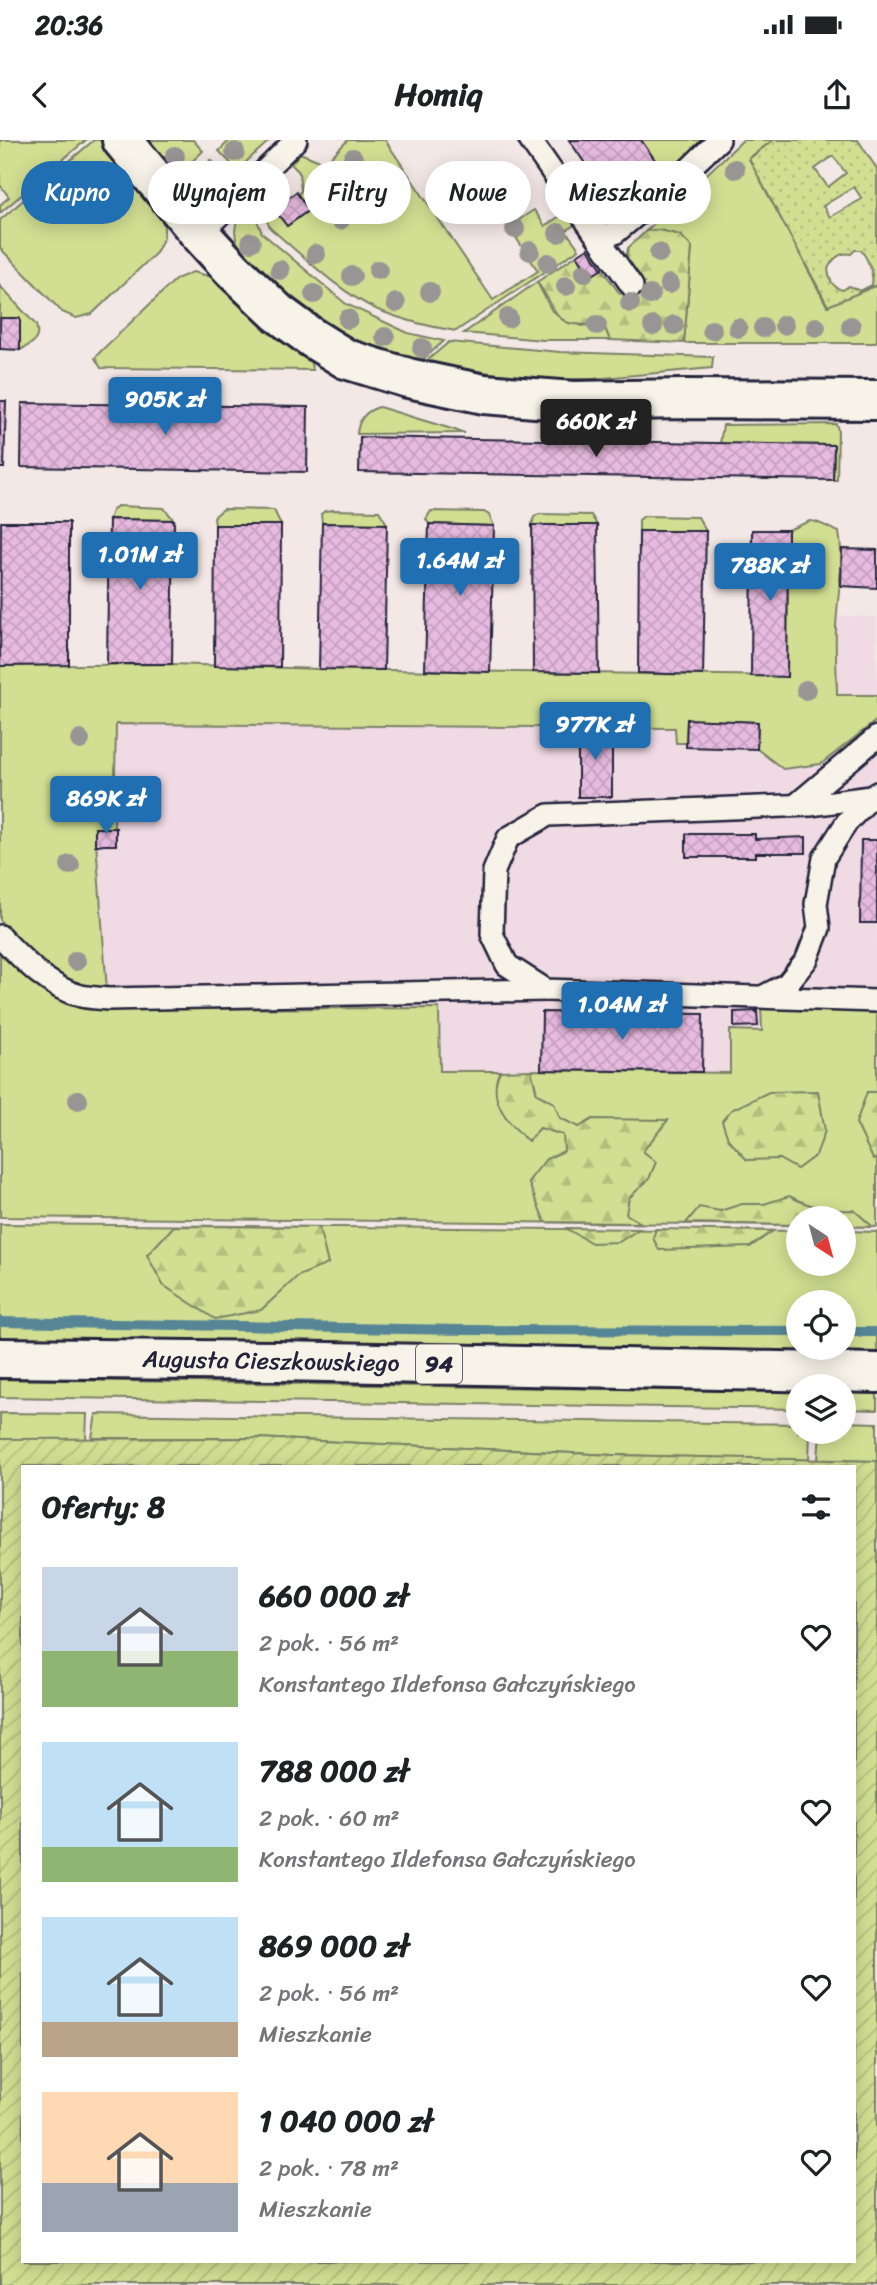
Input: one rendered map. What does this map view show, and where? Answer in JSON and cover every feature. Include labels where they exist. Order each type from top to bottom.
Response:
[{"type":"main road","points":[[122,140],[234,271],[278,313],[346,359],[408,378],[484,394],[573,401],[877,400]]},
{"type":"main road","name":"Augusta Cieszkowskiego","points":[[0,1358],[877,1373]]},
{"type":"lane","points":[[200,234],[296,140]]},
{"type":"lane","points":[[530,140],[632,286]]},
{"type":"lane","points":[[594,232],[608,235],[615,233],[669,188],[719,140]]},
{"type":"lane","points":[[796,806],[877,737]]},
{"type":"lane","points":[[546,990],[508,965],[492,934],[494,871],[508,838],[548,814],[796,806],[874,795]]},
{"type":"lane","points":[[764,996],[787,984],[807,959],[819,928],[816,904],[824,858],[847,822],[874,795]]},
{"type":"lane","points":[[0,936],[31,966],[54,983],[80,996],[109,999],[546,990],[877,1001]]},
{"type":"shaded area","points":[[837,616],[877,617],[877,1123],[0,1110],[0,685],[836,695]]},
{"type":"green space","points":[[0,140],[86,140],[61,161],[21,161],[21,195],[0,213],[0,205],[9,197],[0,185]]},
{"type":"green space","points":[[94,140],[102,140],[119,161],[69,161]]},
{"type":"green space","points":[[143,140],[193,140],[203,151],[193,161],[161,161]]},
{"type":"green space","points":[[230,140],[270,140],[247,161],[229,161],[219,151]]},
{"type":"green space","points":[[348,140],[385,140],[399,161],[327,161]]},
{"type":"green space","points":[[641,140],[703,140],[682,161],[627,161]]},
{"type":"green space","points":[[743,140],[773,140],[749,158],[827,306],[877,285],[875,343],[684,343],[692,247],[659,230],[646,231],[653,224],[711,224],[711,170]]},
{"type":"green space","points":[[773,140],[858,140],[877,169],[877,285],[828,306],[749,159]],"holes":[[[833,156],[846,173],[828,187],[815,169]],[[854,187],[862,199],[830,217],[823,206]],[[855,250],[861,250],[871,271],[872,285],[860,291],[849,286],[843,290],[839,289],[829,276],[828,269],[834,260],[840,255],[851,254]]]},
{"type":"green space","points":[[300,153],[320,161],[304,161],[304,224],[411,224],[411,179],[425,199],[425,224],[442,224],[493,300],[538,271],[509,227],[513,224],[531,224],[532,211],[534,210],[545,226],[573,224],[566,231],[579,249],[456,331],[397,317],[350,294],[270,228],[268,224],[290,224],[290,202],[301,191],[299,172],[291,164]]},
{"type":"green space","points":[[134,180],[148,198],[148,224],[164,224],[164,237],[156,253],[92,314],[76,318],[62,312],[0,248],[0,220],[21,202],[21,224],[134,224]]},
{"type":"green space","points":[[236,224],[259,224],[262,233],[346,304],[408,333],[444,341],[420,362],[354,339],[309,309],[257,268],[238,245],[235,233]]},
{"type":"green space","points":[[659,230],[680,235],[692,247],[684,343],[610,340],[603,323],[587,325],[566,322],[555,312],[537,282],[577,255],[591,276],[602,269],[620,294],[632,286],[626,259],[628,248],[646,231]]},
{"type":"green space","points":[[193,272],[212,277],[308,355],[313,370],[101,368],[95,358],[100,352],[176,279]]},
{"type":"green space","points":[[537,282],[552,311],[582,326],[603,323],[610,340],[543,340],[464,333]]},
{"type":"green space","points":[[0,286],[36,325],[36,338],[20,350],[20,318],[0,318]]},
{"type":"green space","points":[[449,342],[560,352],[713,357],[712,368],[592,379],[532,379],[424,363]]},
{"type":"green space","points":[[379,407],[465,433],[357,434],[363,417]]},
{"type":"green space","points":[[836,424],[837,480],[833,480],[834,446],[720,444],[723,425]]},
{"type":"green space","points":[[117,506],[164,508],[174,520],[109,519]]},
{"type":"green space","points":[[223,509],[274,510],[281,525],[215,525],[214,517]]},
{"type":"green space","points":[[333,510],[379,511],[387,524],[322,523],[321,514]]},
{"type":"green space","points":[[431,511],[484,512],[489,515],[494,526],[429,524],[426,519]]},
{"type":"green space","points":[[539,514],[591,515],[597,525],[532,525],[534,517]]},
{"type":"green space","points":[[644,516],[698,517],[706,531],[639,531],[639,520]]},
{"type":"green space","points":[[810,521],[839,532],[841,563],[836,633],[837,695],[877,695],[877,720],[821,764],[783,769],[757,749],[758,722],[687,720],[686,743],[676,743],[675,728],[116,724],[114,828],[95,828],[107,991],[76,985],[59,978],[27,951],[0,920],[0,666],[172,664],[319,669],[787,676],[788,530]]},
{"type":"green space","points":[[0,949],[105,1009],[439,1008],[440,1071],[500,1071],[497,1078],[554,1103],[537,1094],[531,1070],[730,1073],[730,1030],[762,1031],[761,1006],[877,1009],[877,1092],[867,1092],[877,1123],[877,1227],[856,1226],[856,1206],[786,1206],[786,1225],[0,1217]]},
{"type":"green space","points":[[531,1070],[537,1094],[554,1103],[560,1118],[579,1127],[593,1119],[668,1120],[643,1151],[656,1162],[649,1179],[629,1198],[626,1214],[641,1223],[545,1222],[528,1182],[546,1159],[564,1151],[563,1135],[540,1128],[528,1141],[501,1110],[496,1091],[500,1071]]},
{"type":"green space","points":[[818,1091],[825,1131],[816,1155],[797,1169],[779,1159],[747,1160],[728,1139],[722,1121],[731,1110],[769,1092]]},
{"type":"green space","points":[[867,1092],[877,1092],[877,1159],[873,1159],[856,1123]]},
{"type":"green space","points":[[789,1196],[814,1206],[786,1206],[786,1225],[686,1223],[699,1207],[720,1211],[742,1204],[764,1204]]},
{"type":"green space","points":[[856,1212],[873,1227],[856,1226]]},
{"type":"green space","points":[[0,1224],[786,1231],[786,1276],[856,1276],[856,1231],[877,1232],[877,1354],[856,1354],[856,1290],[786,1290],[786,1353],[0,1340]]},
{"type":"green space","points":[[174,1226],[319,1227],[328,1264],[298,1276],[261,1310],[215,1319],[163,1285],[147,1255]]},
{"type":"green space","points":[[565,1228],[639,1229],[619,1242],[592,1243]]},
{"type":"green space","points":[[656,1229],[773,1231],[750,1247],[659,1250],[653,1238]]},
{"type":"green space","points":[[0,1379],[786,1392],[786,1409],[0,1397]]},
{"type":"green space","points":[[856,1393],[877,1393],[877,1410],[856,1409]]},
{"type":"green space","points":[[0,1413],[87,1414],[86,1439],[0,1439]]},
{"type":"green space","points":[[96,1414],[786,1424],[786,1444],[810,1444],[809,1460],[613,1455],[257,1438],[92,1438]]},
{"type":"green space","points":[[856,1422],[877,1423],[877,1461],[818,1460],[819,1444],[856,1444]]},
{"type":"green space","points":[[257,1438],[613,1455],[877,1461],[877,2285],[0,2285],[0,1439]]},
{"type":"building","points":[[569,140],[641,140],[655,160],[654,161],[583,161]]},
{"type":"building","points":[[296,192],[304,203],[304,214],[290,224],[290,197]]},
{"type":"building","points":[[588,248],[602,269],[591,276],[577,255]]},
{"type":"building","points":[[0,318],[20,318],[20,350],[0,349]]},
{"type":"building","points":[[0,401],[6,401],[4,468],[0,468]]},
{"type":"building","points":[[22,403],[308,407],[307,472],[21,467]]},
{"type":"building","points":[[360,437],[834,445],[833,480],[359,472]]},
{"type":"building","points":[[109,519],[174,520],[172,664],[107,664]]},
{"type":"building","points":[[1,522],[69,522],[69,665],[0,666]]},
{"type":"building","points":[[322,523],[387,524],[384,670],[319,669]]},
{"type":"building","points":[[429,524],[494,526],[490,672],[425,670]]},
{"type":"building","points":[[215,525],[281,525],[280,667],[214,666]]},
{"type":"building","points":[[532,525],[597,525],[599,673],[533,672]]},
{"type":"building","points":[[752,530],[788,530],[787,677],[751,676]]},
{"type":"building","points":[[639,531],[706,531],[703,675],[638,673]]},
{"type":"building","points":[[842,549],[877,550],[877,588],[841,586]]},
{"type":"building","points":[[687,719],[758,722],[757,749],[686,747]]},
{"type":"building","points":[[578,726],[612,726],[612,797],[578,797]]},
{"type":"building","points":[[95,828],[116,828],[116,845],[95,845]]},
{"type":"building","points":[[686,834],[755,834],[755,839],[806,837],[806,853],[756,853],[756,857],[686,857]]},
{"type":"building","points":[[861,840],[877,840],[877,923],[860,923]]},
{"type":"building","points":[[757,1011],[758,1026],[734,1027],[734,1012]]},
{"type":"building","points":[[542,1012],[703,1014],[702,1072],[541,1070]]},
{"type":"waterway","points":[[0,1322],[462,1330],[786,1331]]},
{"type":"waterway","points":[[856,1332],[877,1332]]}]
